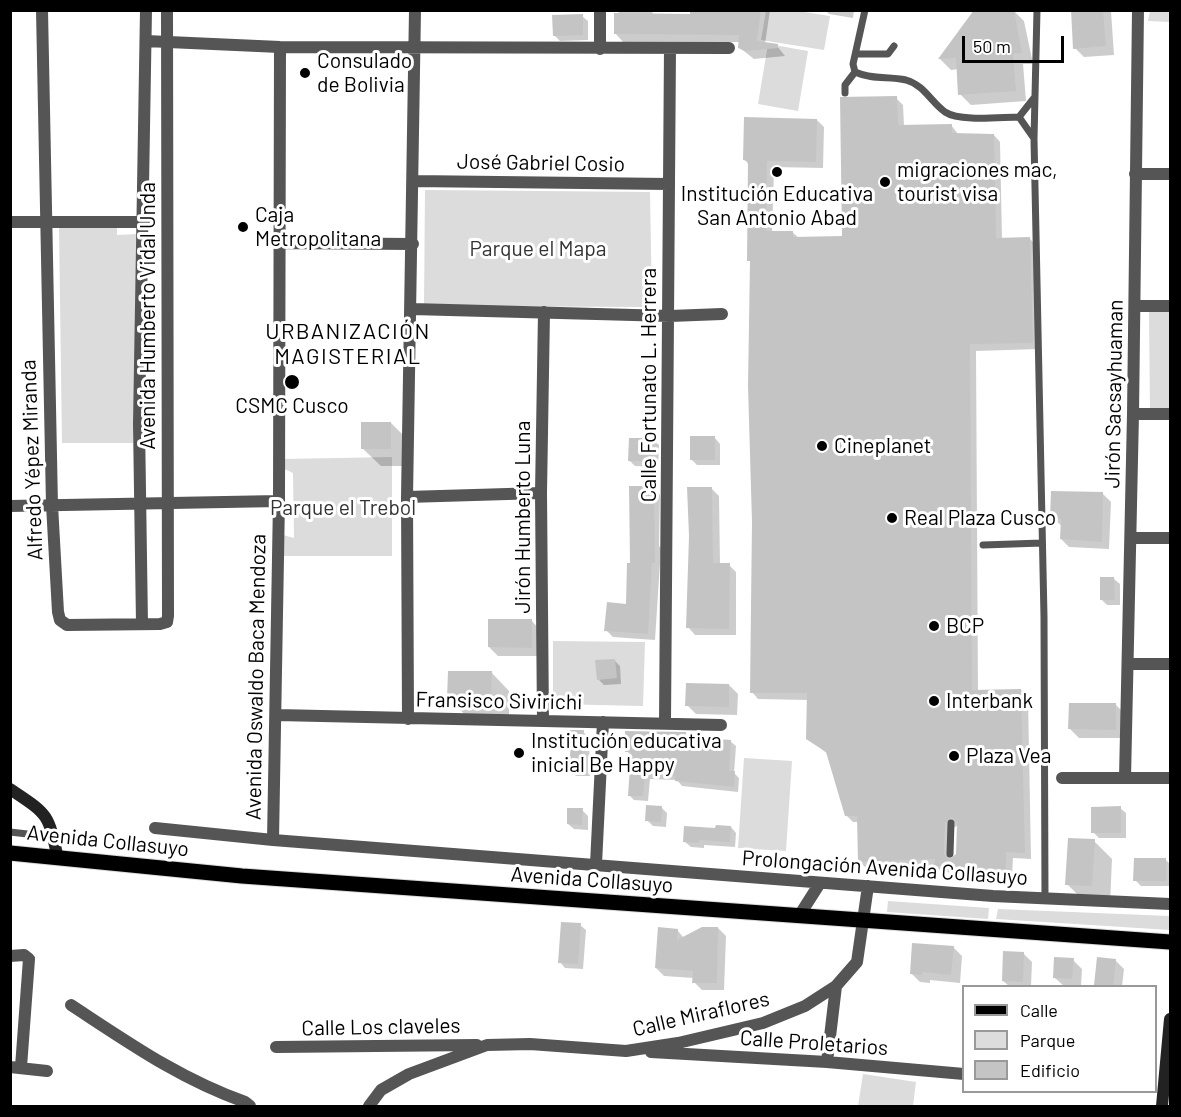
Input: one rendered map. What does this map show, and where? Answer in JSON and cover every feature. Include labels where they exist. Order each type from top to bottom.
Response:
[{"type":"main road","name":"Avenida Collasuyo","points":[[10,853],[266,878],[1170,942]]},
{"type":"street","name":"Alfredo Yépez Miranda","points":[[42,10],[51,505],[60,620],[67,625],[142,624]]},
{"type":"street","name":"Avenida Humberto Vidal Unda","points":[[146,10],[140,504],[142,624],[167,622],[167,10]]},
{"type":"street","points":[[408,719],[407,497],[412,309],[415,10]]},
{"type":"street","points":[[600,10],[600,49]]},
{"type":"street","name":"Jirón Sacsayhuaman","points":[[1125,778],[1135,306],[1137,10]]},
{"type":"street","points":[[146,41],[280,47],[729,48]]},
{"type":"street","name":"Avenida Oswaldo Baca Mendoza","points":[[273,840],[279,501],[280,47]]},
{"type":"street","name":"Calle Fortunato L. Herrera","points":[[665,722],[670,316],[670,48]]},
{"type":"street","points":[[1135,174],[1170,174]]},
{"type":"street","name":"José Gabriel Cosio","points":[[413,182],[669,184]]},
{"type":"street","points":[[10,222],[144,222]]},
{"type":"street","points":[[279,243],[412,244]]},
{"type":"street","points":[[1135,306],[1170,306]]},
{"type":"street","points":[[412,309],[670,316],[722,314]]},
{"type":"street","name":"Jirón Humberto Luna","points":[[543,721],[541,493],[544,312]]},
{"type":"street","points":[[1133,414],[1170,414]]},
{"type":"street","points":[[407,497],[541,493]]},
{"type":"street","points":[[10,506],[279,501]]},
{"type":"street","points":[[1131,538],[1170,538]]},
{"type":"street","points":[[1128,664],[1170,664]]},
{"type":"street","name":"Fransisco Sivirichi","points":[[277,715],[721,725]]},
{"type":"street","points":[[596,864],[603,722]]},
{"type":"street","points":[[1062,778],[1170,778]]},
{"type":"street","points":[[10,789],[43,811],[58,859]]},
{"type":"street","name":"Prolongación Avenida Collasuyo","points":[[155,828],[273,840],[820,883],[1045,899],[1170,904]]},
{"type":"street","points":[[799,916],[820,883]]},
{"type":"street","name":"Calle Miraflores","points":[[369,1107],[381,1090],[409,1074],[487,1045],[530,1044],[626,1051],[678,1043],[763,1023],[806,1006],[836,986],[857,962],[868,886]]},
{"type":"street","points":[[10,956],[24,955],[29,959],[16,1067],[47,1071]]},
{"type":"street","points":[[827,1062],[836,986]]},
{"type":"street","points":[[72,1005],[158,1063],[205,1088],[245,1102],[250,1107]]},
{"type":"street","points":[[1162,1107],[1158,1092],[1168,1063],[1170,1019]]},
{"type":"street","name":"Calle Los claveles","points":[[276,1047],[487,1045]]},
{"type":"street","name":"Calle Proletarios","points":[[626,1051],[827,1062],[962,1074]]},
{"type":"lane","points":[[855,72],[853,64],[865,13],[873,10]]},
{"type":"lane","points":[[1037,10],[1034,139],[1042,543],[1045,899]]},
{"type":"lane","points":[[856,54],[888,54],[894,46]]},
{"type":"lane","points":[[855,72],[868,78],[905,80],[918,85],[946,112],[957,117],[1019,117]]},
{"type":"lane","points":[[845,93],[845,85],[855,72]]},
{"type":"lane","points":[[1019,117],[1035,95]]},
{"type":"lane","points":[[1019,117],[1034,139]]},
{"type":"lane","points":[[983,545],[1042,543]]},
{"type":"lane","points":[[951,823],[951,854]]},
{"type":"lane","points":[[10,832],[53,837]]},
{"type":"green space","points":[[766,11],[798,11],[830,16],[824,50],[761,40]]},
{"type":"green space","points":[[1150,11],[1170,12],[1170,22],[1148,21]]},
{"type":"green space","points":[[768,44],[808,51],[798,111],[758,104]]},
{"type":"green space","name":"Parque el Mapa","points":[[425,190],[650,192],[652,307],[424,306]]},
{"type":"green space","points":[[117,227],[117,235],[138,234],[133,443],[62,443],[59,228]]},
{"type":"green space","points":[[1149,312],[1170,312],[1170,411],[1150,411]]},
{"type":"green space","name":"Parque el Trebol","points":[[392,457],[392,556],[282,556],[283,535],[294,538],[293,473],[282,468],[281,459]]},
{"type":"green space","points":[[553,641],[645,642],[643,706],[553,704]]},
{"type":"green space","points":[[744,758],[792,761],[786,851],[738,848]]},
{"type":"green space","points":[[888,901],[989,908],[988,919],[887,912]]},
{"type":"green space","points":[[998,909],[1170,916],[1170,930],[996,919]]},
{"type":"green space","points":[[863,1074],[916,1082],[913,1106],[858,1106]]},
{"type":"building","points":[[690,10],[761,10],[757,41],[778,44],[778,48],[745,51],[738,48],[739,35],[614,34],[614,13],[690,14]]},
{"type":"building","points":[[974,10],[1014,10],[1022,53],[1013,54],[1016,91],[958,95],[956,58],[938,59]]},
{"type":"building","points":[[1071,10],[1103,10],[1106,46],[1073,49]]},
{"type":"building","points":[[583,14],[583,35],[553,36],[552,15]]},
{"type":"building","points":[[897,96],[898,125],[952,124],[952,133],[994,134],[996,238],[1030,237],[1033,343],[970,344],[972,690],[1021,689],[1025,853],[1006,852],[1006,869],[934,866],[935,859],[858,862],[857,816],[845,816],[826,752],[806,739],[807,693],[750,693],[752,522],[748,386],[750,261],[747,261],[748,161],[743,160],[744,117],[817,119],[816,162],[767,161],[766,231],[793,231],[793,237],[842,236],[840,97]],"holes":[[[952,817],[957,823],[956,854],[949,860],[944,854],[945,823]]]},
{"type":"building","points":[[361,422],[391,422],[391,449],[361,449]]},
{"type":"building","points":[[690,436],[715,436],[715,460],[690,460]]},
{"type":"building","points":[[629,438],[654,438],[653,462],[628,461]]},
{"type":"building","points":[[629,486],[654,486],[655,563],[652,563],[648,634],[604,631],[607,602],[626,604],[627,563],[630,563]]},
{"type":"building","points":[[687,487],[712,487],[713,563],[730,563],[729,629],[686,628],[689,536]]},
{"type":"building","points":[[1051,491],[1103,492],[1102,542],[1060,539],[1061,519],[1050,519]]},
{"type":"building","points":[[1100,577],[1114,577],[1115,600],[1100,600]]},
{"type":"building","points":[[488,619],[532,619],[532,648],[488,647]]},
{"type":"building","points":[[615,659],[617,678],[597,680],[595,660]]},
{"type":"building","points":[[448,671],[492,671],[491,699],[447,699]]},
{"type":"building","points":[[686,683],[729,684],[729,707],[685,706]]},
{"type":"building","points":[[1069,703],[1116,703],[1116,730],[1068,729]]},
{"type":"building","points":[[568,730],[584,730],[582,755],[586,755],[585,771],[569,770],[571,741],[567,741]]},
{"type":"building","points":[[625,731],[686,732],[686,742],[715,743],[716,739],[731,740],[729,771],[735,771],[734,787],[675,781],[675,776],[645,774],[643,796],[628,796],[631,752],[625,752]]},
{"type":"building","points":[[646,805],[662,806],[661,822],[645,821]]},
{"type":"building","points":[[1121,806],[1121,833],[1091,833],[1091,807]]},
{"type":"building","points":[[567,808],[583,808],[582,825],[567,824]]},
{"type":"building","points":[[716,825],[731,826],[730,842],[699,840],[699,843],[683,842],[684,826],[715,828]]},
{"type":"building","points":[[1068,838],[1095,839],[1092,886],[1065,885]]},
{"type":"building","points":[[1134,858],[1166,858],[1166,881],[1133,881]]},
{"type":"building","points":[[561,922],[581,923],[578,964],[558,963]]},
{"type":"building","points":[[658,927],[678,929],[677,940],[702,927],[718,927],[717,983],[692,983],[693,971],[655,968]]},
{"type":"building","points":[[912,943],[954,946],[951,975],[922,972],[922,975],[910,974]]},
{"type":"building","points":[[1003,951],[1024,952],[1023,982],[1002,981]]},
{"type":"building","points":[[1054,957],[1074,958],[1072,979],[1053,978]]},
{"type":"building","points":[[1097,957],[1116,959],[1113,985],[1094,985]]},
{"type":"place","name":"Consulado de Bolivia","points":[[305,73]]},
{"type":"place","name":"Institución Educativa San Antonio Abad","points":[[777,172]]},
{"type":"place","name":"migraciones mac, tourist visa","points":[[885,182]]},
{"type":"place","name":"Caja Metropolitana","points":[[243,227]]},
{"type":"place","name":"CSMC Cusco","points":[[292,382]]},
{"type":"place","name":"Cineplanet","points":[[822,446]]},
{"type":"place","name":"Real Plaza Cusco","points":[[892,518]]},
{"type":"place","name":"BCP","points":[[934,626]]},
{"type":"place","name":"Interbank","points":[[934,701]]},
{"type":"place","name":"Institución educativa inicial Be Happy","points":[[519,753]]},
{"type":"place","name":"Plaza Vea","points":[[954,756]]},
{"type":"district","name":"URBANIZACIÓN MAGISTERIAL","points":[[348,344]]}]
